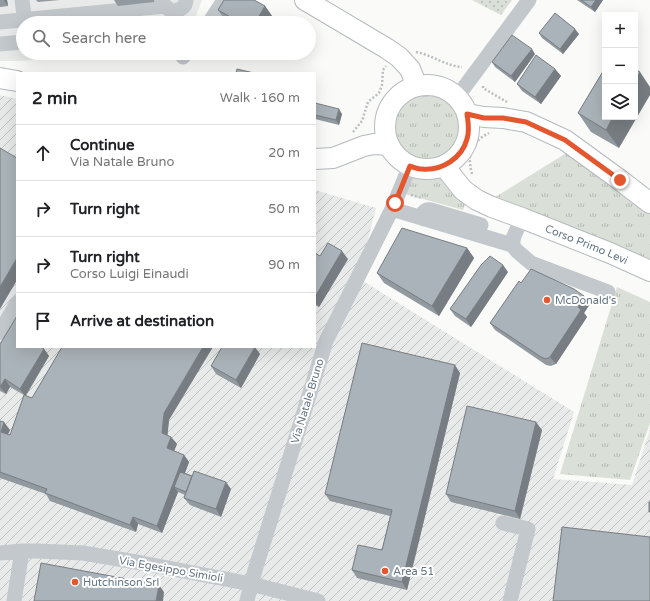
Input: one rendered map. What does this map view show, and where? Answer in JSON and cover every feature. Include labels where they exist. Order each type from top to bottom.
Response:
[{"type":"main road","points":[[304,0],[399,57],[410,69],[410,90]]},
{"type":"main road","points":[[0,78],[16,81]]},
{"type":"main road","points":[[458,101],[469,126],[468,138],[462,150],[454,159],[444,166],[432,169],[421,169],[410,166],[400,160],[392,151],[384,130],[388,110],[394,101],[410,90],[429,85],[440,87],[484,118],[503,118],[526,122],[565,140],[650,203]]},
{"type":"main road","points":[[356,150],[374,137],[385,120]]},
{"type":"main road","points":[[316,158],[333,158],[374,144],[389,146]]},
{"type":"main road","name":"Corso Primo Levi","points":[[444,166],[463,190],[477,200],[492,207],[516,233],[610,253],[650,271]]},
{"type":"street","points":[[22,0],[24,16]]},
{"type":"street","points":[[172,16],[183,8],[186,0]]},
{"type":"street","points":[[214,16],[224,0]]},
{"type":"street","points":[[458,101],[475,74],[529,0]]},
{"type":"street","points":[[72,16],[165,6],[170,16]]},
{"type":"street","points":[[0,22],[16,21]]},
{"type":"street","points":[[0,44],[16,43]]},
{"type":"street","name":"Via Natale Bruno","points":[[248,601],[251,584],[326,341],[392,209],[410,166]]},
{"type":"street","name":"Corso Primo Levi","points":[[392,209],[424,219],[423,214],[427,209],[516,233],[517,251],[531,263],[608,292]]},
{"type":"street","points":[[0,332],[16,305]]},
{"type":"street","points":[[503,523],[528,529],[510,601]]},
{"type":"street","name":"Via Egesippo Simioli","points":[[0,553],[37,550],[83,553],[251,584],[318,601]]},
{"type":"street","points":[[14,601],[22,551]]},
{"type":"path","points":[[356,150],[344,146],[343,143],[362,121],[368,102],[379,93],[382,85],[382,70],[387,64],[411,51],[424,53],[456,67],[465,67],[485,82],[483,88],[511,104]]},
{"type":"path","points":[[473,178],[469,160],[472,150],[476,142],[491,132]]},
{"type":"path","points":[[399,192],[429,199]]},
{"type":"shaded area","points":[[0,0],[202,0],[196,16],[16,16],[16,60],[31,60],[0,61]]},
{"type":"shaded area","points":[[0,95],[16,99],[16,348],[316,348],[316,190],[376,208],[358,278],[574,412],[553,479],[632,485],[650,429],[650,601],[0,601]]},
{"type":"green space","points":[[472,0],[512,0],[501,15]]},
{"type":"green space","points":[[426,92],[446,98],[456,108],[462,128],[456,148],[446,158],[426,164],[406,158],[396,148],[390,128],[396,108],[406,98]]},
{"type":"green space","points":[[568,152],[650,208],[650,264],[489,201]]},
{"type":"green space","points":[[413,175],[432,177],[440,175],[445,179],[451,192],[466,203],[463,210],[405,194]]},
{"type":"green space","points":[[617,287],[650,302],[650,423],[630,480],[560,474]]},
{"type":"building","points":[[224,0],[254,0],[265,6],[259,16],[229,16],[218,10]]},
{"type":"building","points":[[581,0],[596,0],[591,7]]},
{"type":"building","points":[[555,13],[575,29],[560,49],[539,33]]},
{"type":"building","points":[[512,35],[532,49],[511,76],[492,62]]},
{"type":"building","points":[[536,55],[555,69],[535,97],[517,84]]},
{"type":"building","points":[[237,69],[250,72],[236,72]]},
{"type":"building","points":[[602,73],[602,120],[611,120],[606,130],[578,113]]},
{"type":"building","points":[[316,103],[339,109],[336,120],[316,115]]},
{"type":"building","points":[[0,148],[16,157],[16,260],[0,287]]},
{"type":"building","points":[[402,228],[467,248],[432,306],[377,273]]},
{"type":"building","points":[[328,243],[342,251],[316,295],[316,254],[320,256]]},
{"type":"building","points":[[490,256],[503,265],[466,319],[450,309],[481,265]]},
{"type":"building","points":[[531,269],[574,289],[584,296],[578,307],[581,310],[550,357],[546,359],[490,323],[519,281],[521,283]]},
{"type":"building","points":[[16,318],[16,348],[44,349],[20,389],[5,379],[0,387],[0,344]]},
{"type":"building","points":[[362,343],[455,365],[402,582],[352,570],[358,545],[382,550],[392,510],[325,494]]},
{"type":"building","points":[[61,348],[202,348],[164,413],[162,433],[171,437],[167,448],[184,455],[157,526],[133,517],[130,525],[45,493],[47,489],[0,472],[0,421],[4,422],[1,432],[10,435],[24,395],[32,398]]},
{"type":"building","points":[[221,348],[254,348],[236,380],[211,366]]},
{"type":"building","points":[[467,406],[536,422],[515,511],[446,494]]},
{"type":"building","points":[[194,471],[226,482],[216,509],[184,498]]},
{"type":"building","points":[[180,472],[192,476],[186,492],[174,487]]},
{"type":"building","points":[[562,527],[650,537],[650,601],[553,601]]},
{"type":"building","name":"Hutchinson Srl","points":[[41,563],[159,585],[156,601],[34,601]]},
{"type":"place","name":"McDonald's","points":[[547,300]]},
{"type":"place","name":"Area 51","points":[[385,571]]},
{"type":"place","name":"Hutchinson Srl","points":[[75,582]]},
{"type":"route","points":[[395,203],[410,166],[421,169],[432,169],[444,166],[454,159],[462,150],[468,138],[469,126],[467,114],[484,118],[503,118],[526,122],[565,140],[620,180]]}]
